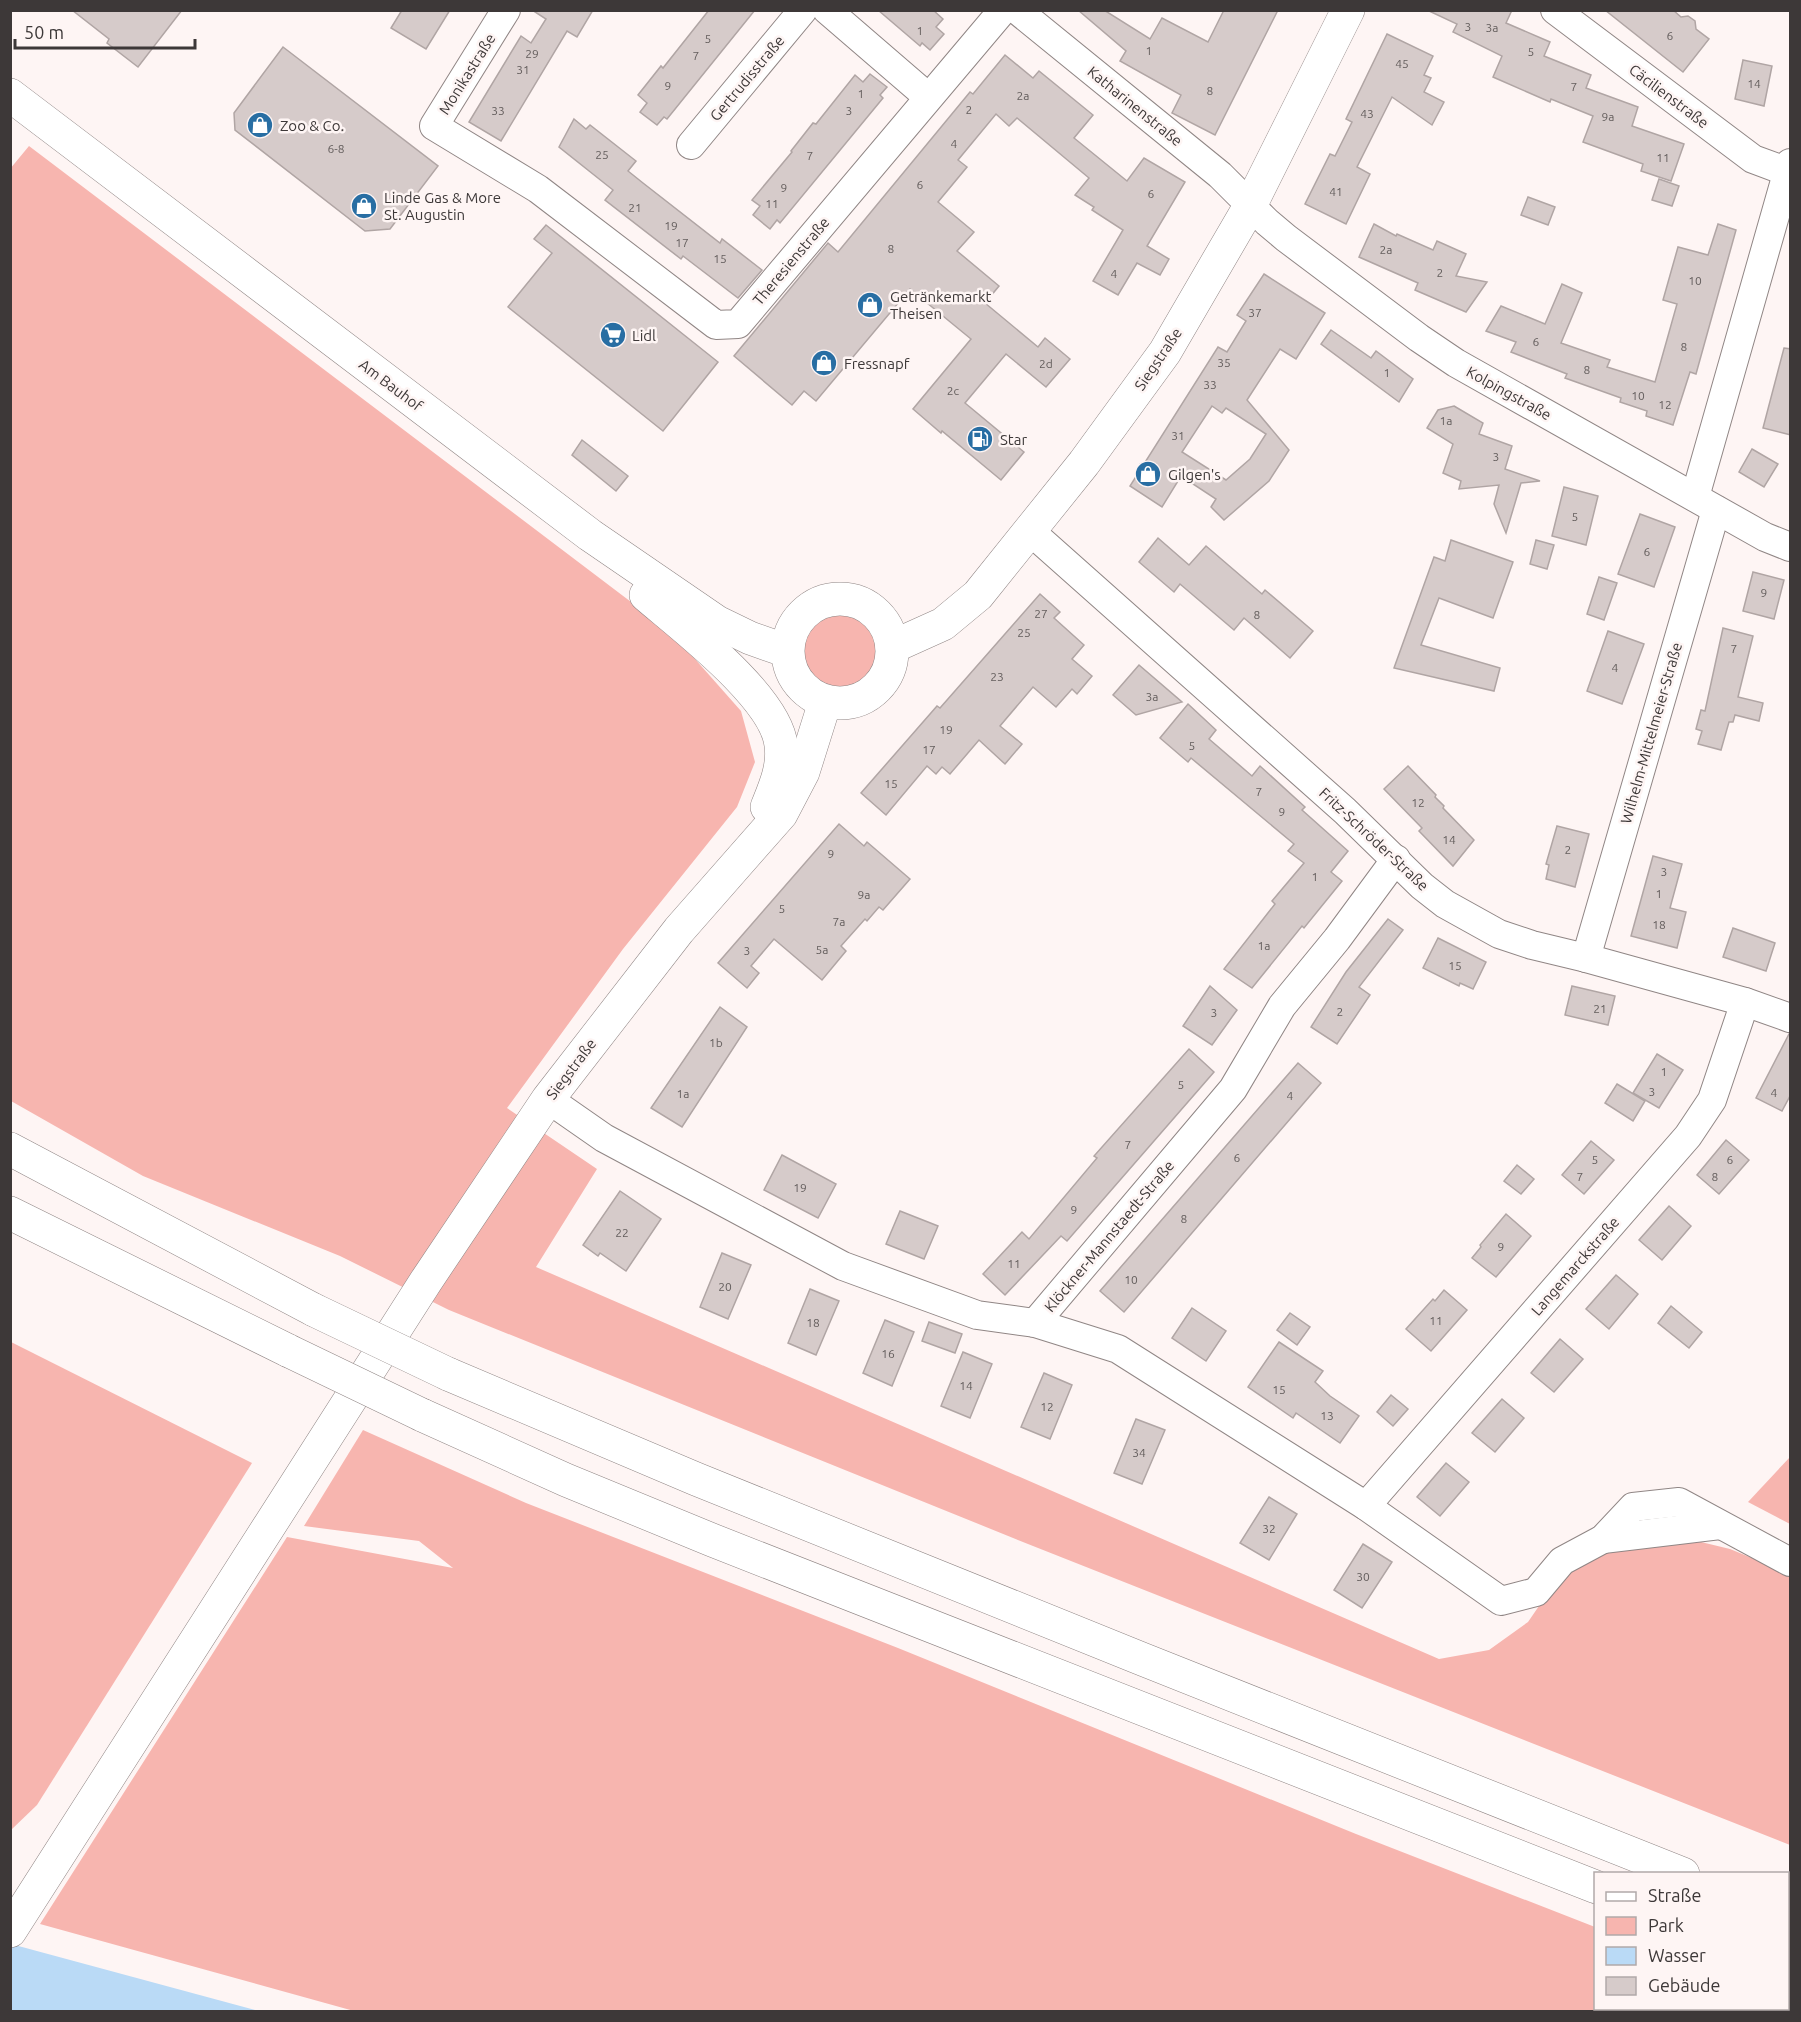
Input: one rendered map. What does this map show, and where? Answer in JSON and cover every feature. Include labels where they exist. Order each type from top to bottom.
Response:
[{"type":"main road","name":"Siegstraße","points":[[892,647],[943,624],[978,595],[1084,463],[1165,352],[1250,206],[1348,10]]},
{"type":"main road","name":"Am Bauhof","points":[[10,95],[590,535],[717,622],[750,638],[787,651]]},
{"type":"main road","points":[[590,535],[610,564],[721,661],[756,697],[775,724],[781,743],[781,767],[775,788],[748,850]]},
{"type":"main road","points":[[839,599],[855,601],[869,608],[889,631],[892,647],[891,663],[885,679],[874,692],[859,700],[842,704],[825,702],[810,695],[798,683],[790,668],[787,651],[790,635],[803,614],[824,602],[839,599]]},
{"type":"main road","name":"Siegstraße","points":[[10,1930],[426,1281],[548,1099],[679,930],[781,813],[803,772],[825,702]]},
{"type":"main road","points":[[10,1149],[314,1310],[448,1374],[902,1563],[1678,1872]]},
{"type":"main road","points":[[10,1200],[136,1274]]},
{"type":"main road","points":[[10,1213],[289,1351],[566,1480],[1594,1886]]},
{"type":"street","name":"Monikastraße","points":[[506,10],[434,126],[538,189]]},
{"type":"street","name":"Gertrudisstraße","points":[[691,145],[803,10]]},
{"type":"street","points":[[827,10],[928,98]]},
{"type":"street","name":"Theresienstraße","points":[[538,189],[716,325],[738,324],[1003,10]]},
{"type":"street","name":"Katharinenstraße","points":[[1017,10],[1220,175],[1250,206]]},
{"type":"street","name":"Cäcilienstraße","points":[[1556,10],[1752,159],[1789,167]]},
{"type":"street","name":"Wilhelm-Mittelmeier-Straße","points":[[1586,958],[1706,504],[1789,167]]},
{"type":"street","name":"Kolpingstraße","points":[[1250,206],[1286,238],[1456,363],[1765,537],[1791,547]]},
{"type":"street","name":"Fritz-Schröder-Straße","points":[[1030,531],[1345,811],[1445,904],[1489,929],[1532,945],[1745,1002],[1791,1018]]},
{"type":"street","name":"Klöckner-Mannstaedt-Straße","points":[[548,1099],[604,1138],[843,1266],[977,1315],[1035,1323],[1233,1089],[1282,1006],[1337,939],[1396,859]]},
{"type":"street","name":"Langemarckstraße","points":[[1366,1506],[1688,1136],[1712,1100],[1745,1002]]},
{"type":"street","points":[[1035,1323],[1118,1349],[1366,1506],[1501,1601],[1536,1592],[1562,1561],[1603,1539],[1633,1507],[1680,1502],[1791,1562]]},
{"type":"green space","points":[[29,146],[672,633],[741,711],[755,762],[737,807],[623,949],[507,1108],[597,1169],[536,1267],[1439,1659],[1489,1650],[1528,1622],[1563,1571],[1593,1552],[1701,1542],[1730,1549],[1769,1565],[1790,1576],[1790,1845],[1033,1546],[449,1310],[340,1256],[143,1176],[11,1101],[10,169]]},
{"type":"green space","points":[[839,613],[853,616],[866,624],[874,637],[877,651],[874,665],[866,678],[853,686],[839,689],[825,686],[812,678],[804,665],[801,651],[804,637],[812,624],[825,616]]},
{"type":"green space","points":[[11,1342],[252,1463],[37,1805],[11,1830]]},
{"type":"green space","points":[[363,1430],[526,1503],[898,1648],[1356,1834],[1594,1927],[1594,2010],[1789,2010],[1789,2002],[1790,2011],[354,2011],[40,1924],[287,1537],[453,1568],[419,1541],[304,1526]]},
{"type":"green space","points":[[1790,1457],[1790,1524],[1748,1502]]},
{"type":"water","points":[[11,1944],[259,2011],[11,2011]]},
{"type":"building","points":[[72,10],[182,10],[138,67],[107,43],[109,39]]},
{"type":"building","points":[[402,10],[450,10],[426,49],[391,28]]},
{"type":"building","points":[[532,10],[593,10],[577,37],[567,31],[501,141],[469,122],[521,36],[531,43],[546,19]]},
{"type":"building","points":[[709,10],[755,10],[667,119],[664,117],[657,125],[640,112],[647,103],[638,95],[661,66],[663,68]]},
{"type":"building","points":[[878,10],[933,10],[943,19],[936,27],[944,34],[930,50],[922,43],[920,46]]},
{"type":"building","points":[[1078,10],[1104,10],[1150,39],[1162,18],[1208,42],[1224,10],[1278,10],[1215,135],[1172,113],[1181,95],[1120,61],[1126,51]]},
{"type":"building","points":[[1427,10],[1512,10],[1506,23],[1550,42],[1544,56],[1591,75],[1586,88],[1638,107],[1632,126],[1684,144],[1671,181],[1641,171],[1643,164],[1583,142],[1593,116],[1551,99],[1550,102],[1493,77],[1502,56],[1453,32],[1457,24]]},
{"type":"building","points":[[1605,10],[1673,10],[1681,17],[1688,16],[1695,21],[1696,29],[1709,39],[1683,72]]},
{"type":"building","points":[[1387,34],[1433,56],[1424,75],[1431,78],[1424,92],[1444,102],[1432,125],[1392,97],[1357,167],[1370,174],[1346,224],[1305,204],[1330,154],[1335,156],[1352,122],[1346,119]]},
{"type":"building","points":[[283,47],[438,166],[390,229],[365,231],[235,130],[234,113]]},
{"type":"building","points":[[1005,55],[1033,78],[1039,71],[1093,115],[1074,138],[1127,181],[1144,158],[1185,182],[1147,246],[1169,259],[1160,275],[1137,263],[1118,295],[1093,281],[1123,230],[1092,210],[1094,207],[1075,195],[1089,178],[1017,118],[1009,126],[996,114],[958,160],[967,167],[938,202],[974,232],[957,251],[999,286],[985,303],[1038,347],[1045,338],[1070,359],[1046,387],[1006,354],[965,403],[1024,452],[1001,480],[913,409],[971,339],[910,289],[816,401],[804,391],[792,405],[734,356],[828,243],[838,252],[970,92],[973,94]]},
{"type":"building","points":[[1743,60],[1772,66],[1764,106],[1735,99]]},
{"type":"building","points":[[870,74],[887,87],[880,95],[883,98],[780,223],[777,220],[770,229],[753,215],[760,206],[752,200],[813,123],[816,124],[855,75],[863,82]]},
{"type":"building","points":[[574,119],[586,129],[590,125],[636,161],[628,171],[720,243],[722,239],[762,270],[738,298],[683,256],[681,259],[605,200],[613,190],[559,147]]},
{"type":"building","points":[[1659,179],[1679,186],[1672,206],[1652,200]]},
{"type":"building","points":[[1528,197],[1555,207],[1548,225],[1521,215]]},
{"type":"building","points":[[1374,224],[1396,236],[1397,234],[1433,250],[1437,241],[1466,254],[1456,276],[1487,282],[1466,312],[1415,290],[1418,283],[1359,257]]},
{"type":"building","points":[[1718,224],[1736,230],[1696,374],[1690,372],[1673,425],[1646,416],[1647,411],[1620,402],[1621,398],[1565,378],[1567,374],[1511,352],[1516,342],[1486,331],[1501,306],[1545,324],[1562,284],[1582,293],[1561,343],[1610,360],[1607,367],[1655,382],[1677,304],[1663,300],[1678,247],[1708,255]]},
{"type":"building","name":"Lidl","points":[[546,225],[718,362],[663,431],[508,307],[552,253],[534,239]]},
{"type":"building","points":[[1264,274],[1325,313],[1296,359],[1280,349],[1247,400],[1289,450],[1269,481],[1224,520],[1211,507],[1216,499],[1181,476],[1162,507],[1130,486],[1218,347],[1227,352],[1246,321],[1237,315]],"holes":[[[1212,406],[1222,413],[1226,408],[1266,434],[1250,459],[1226,480],[1182,452]]]},
{"type":"building","points":[[1331,330],[1371,358],[1376,351],[1413,379],[1399,402],[1321,344]]},
{"type":"building","points":[[1784,348],[1791,349],[1791,435],[1763,428]]},
{"type":"building","points":[[1454,406],[1483,423],[1479,434],[1512,446],[1505,469],[1540,481],[1521,483],[1506,533],[1494,504],[1499,485],[1459,489],[1461,481],[1443,473],[1453,444],[1427,428],[1438,410]]},
{"type":"building","points":[[582,440],[628,476],[616,491],[572,455]]},
{"type":"building","points":[[1752,449],[1778,464],[1764,487],[1739,472]]},
{"type":"building","points":[[1564,487],[1598,496],[1586,545],[1552,536]]},
{"type":"building","points":[[1640,514],[1675,527],[1654,587],[1618,574]]},
{"type":"building","points":[[1158,538],[1189,565],[1206,546],[1262,594],[1265,590],[1313,631],[1290,658],[1244,618],[1234,630],[1180,584],[1174,592],[1139,562]]},
{"type":"building","points":[[1451,540],[1513,562],[1493,618],[1439,598],[1421,645],[1500,668],[1494,691],[1394,668],[1434,557],[1445,561]]},
{"type":"building","points":[[1536,540],[1554,545],[1547,569],[1530,564]]},
{"type":"building","points":[[1753,572],[1784,580],[1774,619],[1743,611]]},
{"type":"building","points":[[1599,577],[1617,583],[1604,620],[1587,614]]},
{"type":"building","points":[[1040,594],[1060,612],[1054,618],[1084,645],[1072,659],[1092,676],[1077,694],[1072,689],[1056,707],[1033,687],[1000,726],[1022,744],[1005,764],[979,740],[950,774],[942,767],[936,774],[927,766],[886,815],[861,793],[937,706],[940,708]]},
{"type":"building","points":[[1723,628],[1753,636],[1738,697],[1763,703],[1759,721],[1735,715],[1733,722],[1729,722],[1721,750],[1698,744],[1702,731],[1696,729],[1701,710],[1705,711]]},
{"type":"building","points":[[1608,631],[1644,644],[1622,704],[1587,691]]},
{"type":"building","points":[[1139,665],[1182,702],[1136,715],[1113,695]]},
{"type":"building","points":[[1188,704],[1216,730],[1209,739],[1252,776],[1260,766],[1305,807],[1302,810],[1348,851],[1331,872],[1342,881],[1252,988],[1224,969],[1275,904],[1272,901],[1304,863],[1288,851],[1294,844],[1191,758],[1188,762],[1160,738]]},
{"type":"building","points":[[1408,766],[1436,795],[1435,797],[1444,806],[1443,808],[1474,840],[1453,866],[1419,831],[1422,828],[1384,789]]},
{"type":"building","points":[[839,824],[864,846],[867,842],[910,879],[883,910],[879,907],[867,921],[865,919],[841,946],[846,951],[822,980],[774,939],[751,966],[759,973],[747,988],[718,963]]},
{"type":"building","points":[[1557,826],[1589,834],[1575,887],[1546,879],[1549,865],[1546,864]]},
{"type":"building","points":[[1653,856],[1682,864],[1670,908],[1686,912],[1677,948],[1631,936]]},
{"type":"building","points":[[1388,919],[1403,930],[1359,987],[1370,995],[1337,1044],[1311,1027],[1346,972]]},
{"type":"building","points":[[1733,928],[1775,943],[1766,971],[1723,957]]},
{"type":"building","points":[[1438,938],[1486,962],[1473,989],[1460,983],[1459,986],[1423,968]]},
{"type":"building","points":[[1210,986],[1237,1010],[1212,1045],[1183,1026]]},
{"type":"building","points":[[1572,986],[1615,996],[1608,1025],[1565,1015]]},
{"type":"building","points":[[720,1007],[747,1027],[682,1127],[651,1108]]},
{"type":"building","points":[[1791,1034],[1791,1094],[1782,1111],[1756,1098]]},
{"type":"building","points":[[1189,1049],[1214,1072],[1067,1241],[1061,1236],[1005,1295],[983,1274],[1022,1232],[1029,1239],[1097,1158],[1094,1156]]},
{"type":"building","points":[[1657,1054],[1683,1070],[1659,1108],[1633,1093]]},
{"type":"building","points":[[1298,1063],[1321,1083],[1124,1312],[1100,1291]]},
{"type":"building","points":[[1617,1084],[1645,1101],[1633,1121],[1605,1103]]},
{"type":"building","points":[[1726,1140],[1749,1160],[1719,1194],[1697,1175]]},
{"type":"building","points":[[1591,1141],[1614,1160],[1584,1194],[1562,1175]]},
{"type":"building","points":[[782,1155],[836,1184],[818,1218],[764,1190]]},
{"type":"building","points":[[1517,1165],[1534,1179],[1521,1194],[1504,1181]]},
{"type":"building","points":[[620,1191],[661,1219],[626,1271],[600,1253],[598,1256],[583,1245]]},
{"type":"building","points":[[1669,1206],[1691,1226],[1662,1260],[1639,1240]]},
{"type":"building","points":[[900,1211],[938,1226],[924,1259],[886,1244]]},
{"type":"building","points":[[1506,1214],[1531,1236],[1496,1277],[1472,1258]]},
{"type":"building","points":[[722,1253],[751,1265],[728,1319],[700,1307]]},
{"type":"building","points":[[1616,1275],[1638,1294],[1609,1329],[1586,1309]]},
{"type":"building","points":[[810,1289],[839,1301],[816,1355],[788,1343]]},
{"type":"building","points":[[1444,1290],[1467,1310],[1431,1351],[1406,1329]]},
{"type":"building","points":[[1671,1306],[1702,1332],[1689,1348],[1658,1323]]},
{"type":"building","points":[[1192,1308],[1226,1331],[1206,1361],[1172,1338]]},
{"type":"building","points":[[1290,1313],[1310,1327],[1297,1345],[1277,1330]]},
{"type":"building","points":[[885,1320],[914,1332],[892,1386],[863,1373]]},
{"type":"building","points":[[929,1322],[962,1334],[955,1353],[922,1341]]},
{"type":"building","points":[[1560,1339],[1583,1359],[1554,1392],[1531,1373]]},
{"type":"building","points":[[1279,1342],[1323,1371],[1315,1382],[1330,1396],[1359,1416],[1340,1443],[1296,1413],[1293,1418],[1248,1387]]},
{"type":"building","points":[[963,1352],[992,1364],[970,1418],[941,1406]]},
{"type":"building","points":[[1044,1373],[1072,1385],[1050,1439],[1021,1427]]},
{"type":"building","points":[[1391,1395],[1408,1409],[1393,1426],[1377,1412]]},
{"type":"building","points":[[1502,1399],[1524,1418],[1495,1452],[1472,1433]]},
{"type":"building","points":[[1136,1419],[1165,1430],[1142,1484],[1114,1473]]},
{"type":"building","points":[[1446,1463],[1469,1482],[1440,1516],[1417,1497]]},
{"type":"building","points":[[1269,1497],[1297,1514],[1269,1560],[1240,1543]]},
{"type":"building","points":[[1363,1544],[1392,1562],[1362,1608],[1334,1590]]},
{"type":"place","name":"Zoo & Co.","points":[[260,125]]},
{"type":"place","name":"Linde Gas & More St. Augustin","points":[[364,206]]},
{"type":"place","name":"Getränkemarkt Theisen","points":[[870,305]]},
{"type":"place","name":"Lidl","points":[[613,335]]},
{"type":"place","name":"Fressnapf","points":[[824,363]]},
{"type":"place","name":"Star","points":[[980,439]]},
{"type":"place","name":"Gilgen's","points":[[1148,474]]}]
